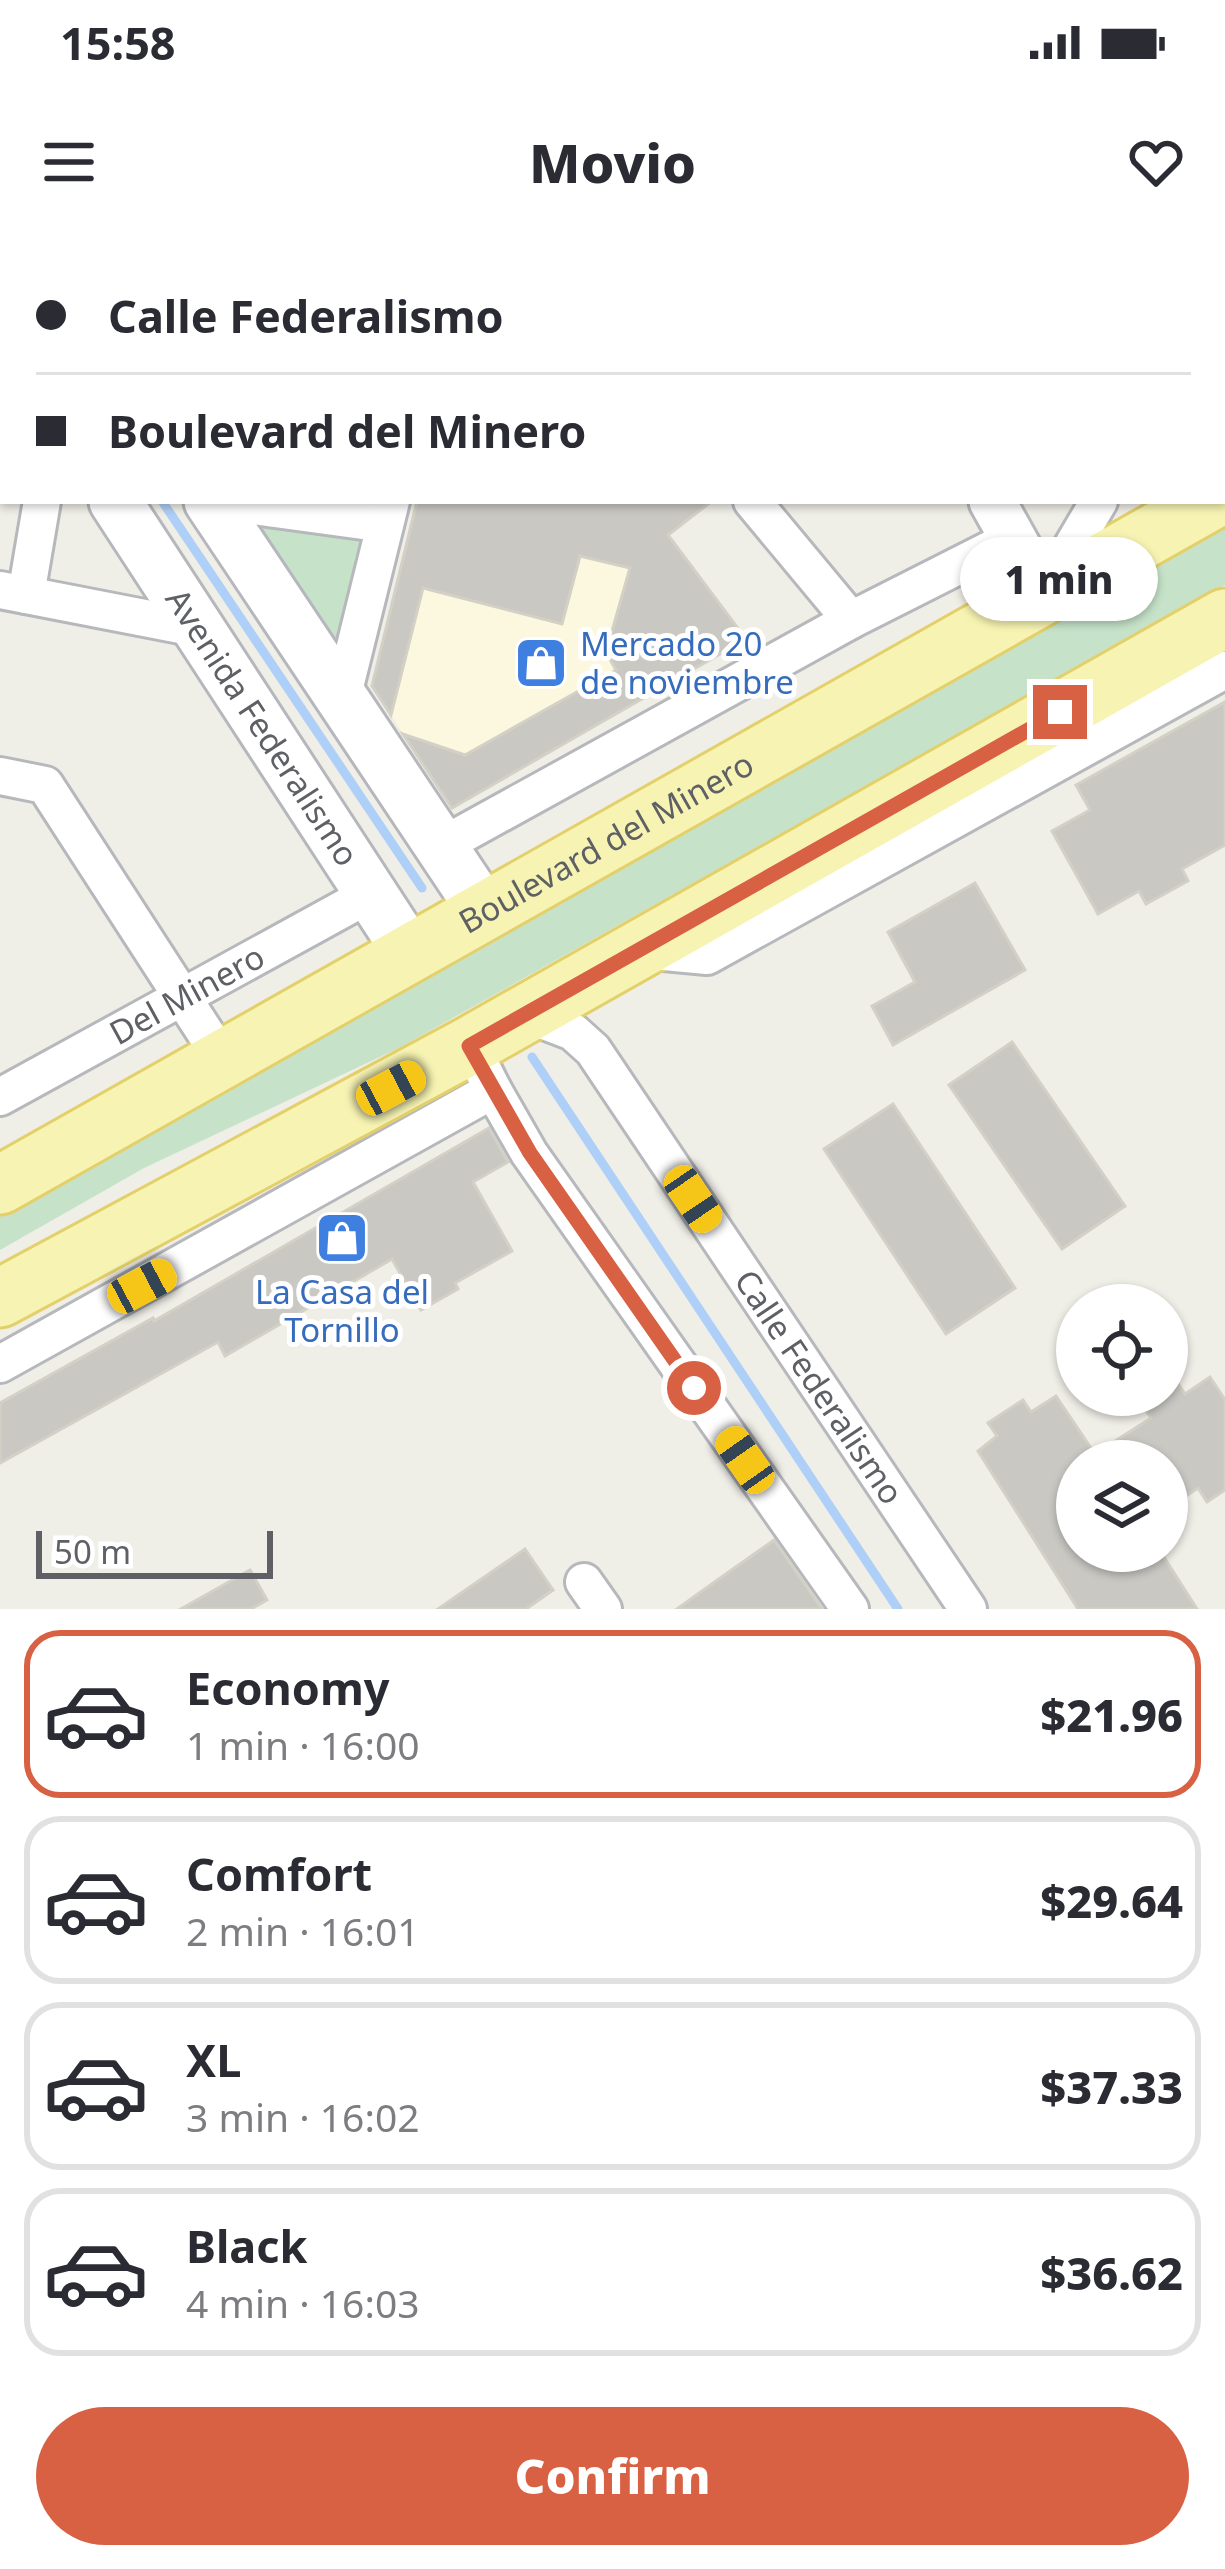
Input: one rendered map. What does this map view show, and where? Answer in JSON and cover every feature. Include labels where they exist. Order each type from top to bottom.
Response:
[{"type":"main road","name":"Avenida Federalismo","points":[[117,504],[409,952]]},
{"type":"main road","points":[[216,504],[484,911]]},
{"type":"main road","name":"Boulevard del Minero","points":[[0,1184],[1206,504]]},
{"type":"main road","points":[[0,1298],[481,1068],[526,1014],[1225,618]]},
{"type":"street","points":[[41,504],[13,593],[201,628]]},
{"type":"street","points":[[258,504],[388,513],[343,695]]},
{"type":"street","points":[[754,504],[850,620]]},
{"type":"street","points":[[443,845],[850,620],[1002,520],[1044,594],[1097,504]]},
{"type":"street","points":[[640,949],[707,956],[1225,670]]},
{"type":"street","points":[[0,776],[45,785],[223,1060]]},
{"type":"street","name":"Del Minero","points":[[0,1097],[372,893]]},
{"type":"street","name":"Calle Federalismo","points":[[526,1014],[573,1032],[593,1050],[968,1609]]},
{"type":"street","points":[[0,1364],[481,1068],[530,1153],[850,1609]]},
{"type":"shaded area","name":"Mercado 20 de noviembre","points":[[416,504],[708,504],[668,536],[746,639],[452,808],[372,686]]},
{"type":"green space","points":[[1225,516],[1225,585],[401,1047],[144,1168],[0,1250],[0,1216]]},
{"type":"green space","points":[[250,520],[366,540],[337,648]]},
{"type":"building","name":"Mercado 20 de noviembre","points":[[416,504],[708,504],[668,535],[746,639],[452,808],[403,734],[465,755],[616,670],[606,652],[630,568],[580,556],[562,624],[423,588],[391,715],[372,686]]},
{"type":"building","points":[[1225,702],[1225,845],[1182,869],[1188,881],[1146,904],[1139,891],[1098,914],[1052,831],[1090,810],[1076,785]]},
{"type":"building","points":[[975,883],[1025,970],[893,1045],[872,1006],[915,982],[888,932]]},
{"type":"building","points":[[1012,1042],[1125,1206],[1062,1249],[949,1085]]},
{"type":"building","points":[[893,1104],[1015,1288],[946,1334],[824,1149]]},
{"type":"building","points":[[489,1128],[508,1162],[473,1182],[512,1251],[455,1283],[458,1289],[421,1310],[392,1259],[225,1356],[218,1342],[0,1463],[0,1403],[154,1321]]},
{"type":"building","points":[[1210,1377],[1225,1400],[1225,1490],[1207,1502],[1198,1488],[1188,1495],[1188,1440],[1117,1440],[1150,1416],[1188,1416],[1188,1392]]},
{"type":"building","points":[[1056,1396],[1056,1416],[1069,1416],[1086,1440],[1056,1440],[1056,1572],[1173,1572],[1197,1609],[1078,1609],[978,1451],[997,1436],[988,1423],[1023,1400],[1031,1412]]},
{"type":"building","points":[[774,1540],[822,1609],[677,1609],[716,1581]]},
{"type":"building","points":[[525,1549],[553,1590],[526,1609],[438,1609]]},
{"type":"building","points":[[250,1570],[267,1600],[251,1609],[181,1609]]},
{"type":"waterway","points":[[164,504],[422,888]]},
{"type":"waterway","points":[[532,1057],[898,1609]]},
{"type":"place","name":"Mercado 20 de noviembre","points":[[541,663]]},
{"type":"place","name":"La Casa del Tornillo","points":[[342,1238]]},
{"type":"route","points":[[694,1388],[530,1153],[469,1046],[1060,712]]}]
